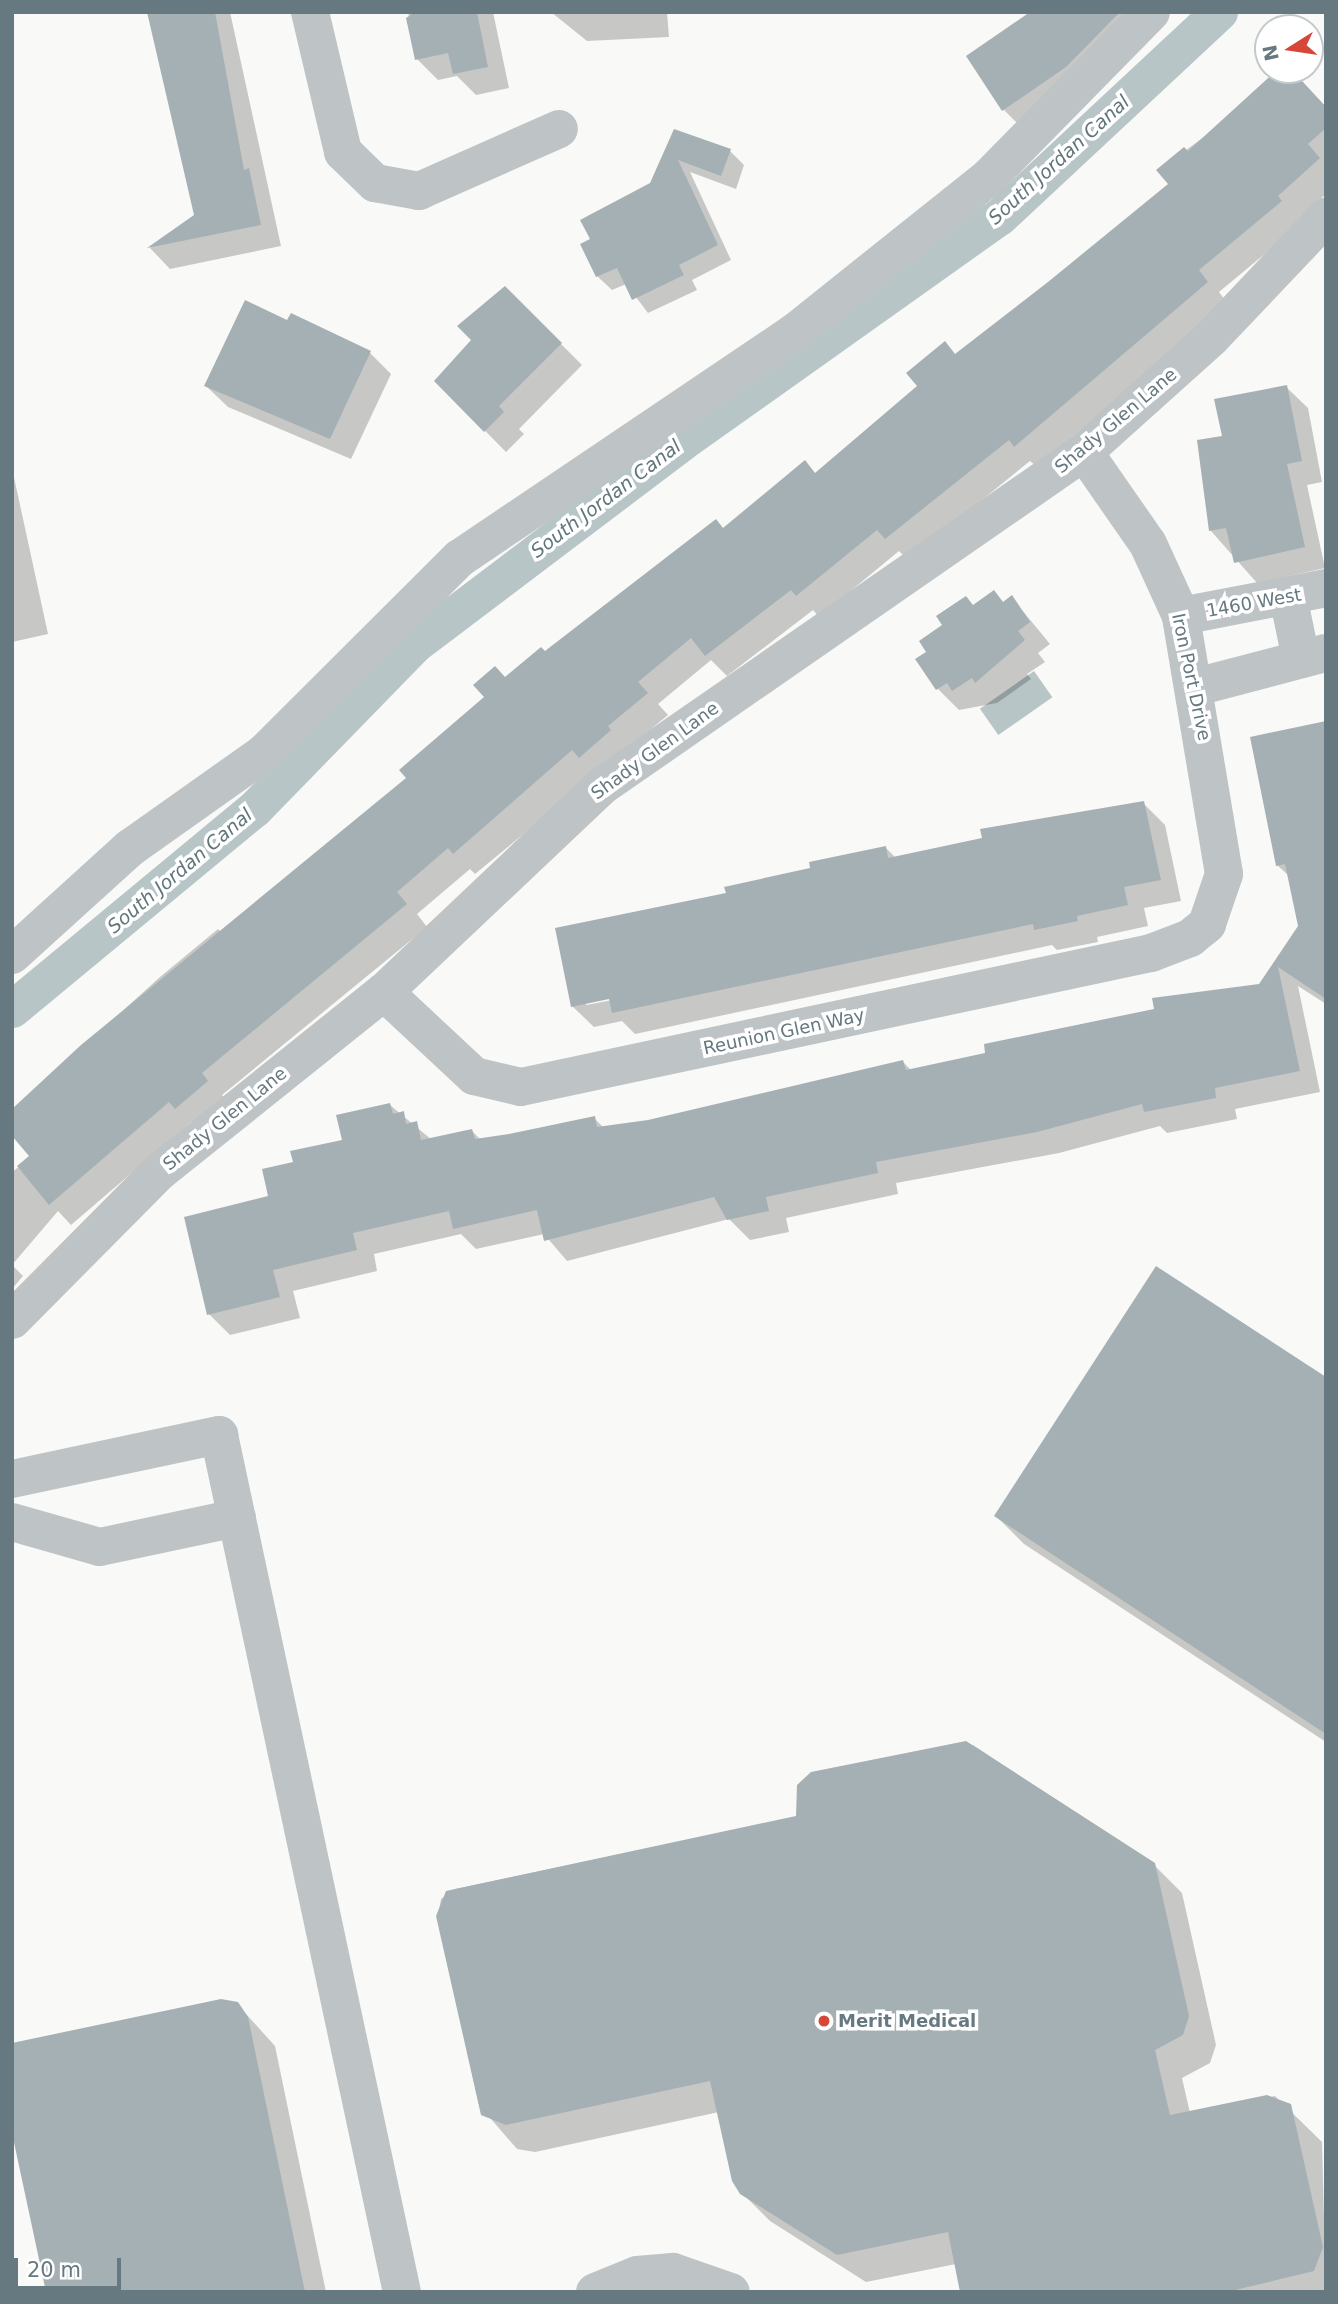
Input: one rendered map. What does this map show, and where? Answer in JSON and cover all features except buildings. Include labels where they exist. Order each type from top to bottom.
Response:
[{"type":"street","points":[[310,12],[343,152],[375,183],[397,190],[430,188],[559,129]]},
{"type":"street","points":[[12,955],[130,848],[264,753],[460,558],[794,332],[989,177],[1151,12]]},
{"type":"street","name":"Shady Glen Lane","points":[[12,1320],[159,1172],[384,992],[602,786],[1084,452],[1212,337],[1326,218]]},
{"type":"street","name":"Iron Port Drive","points":[[1084,452],[1148,544],[1181,616],[1196,687],[1224,874],[1207,923]]},
{"type":"street","name":"1460 West","points":[[1181,616],[1326,588]]},
{"type":"street","points":[[1196,687],[1313,656],[1288,596]]},
{"type":"street","name":"Reunion Glen Way","points":[[384,992],[474,1076],[521,1087],[1151,953],[1190,938],[1207,923]]},
{"type":"street","points":[[12,1479],[219,1435],[402,2292]]},
{"type":"street","points":[[12,1522],[100,1547],[237,1518]]},
{"type":"street","points":[[594,2292],[637,2275],[673,2272],[731,2292]]},
{"type":"shaded area","points":[[1034,671],[1052,697],[998,735],[980,709]]},
{"type":"waterway","name":"South Jordan Canal","points":[[12,1009],[254,809],[415,644],[682,442],[999,217],[1219,12]]},
{"type":"place","name":"Merit Medical","points":[[824,2021]]}]
